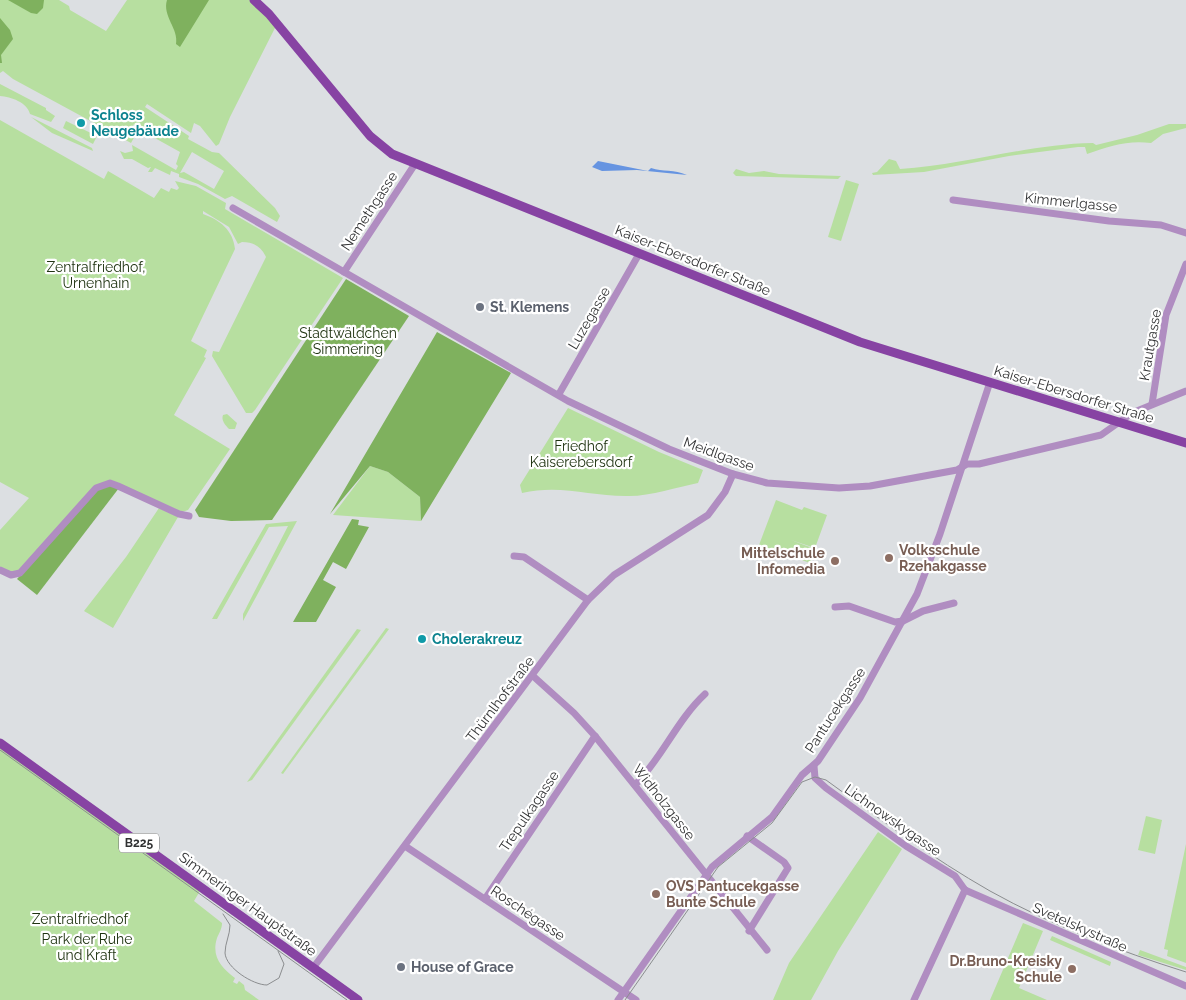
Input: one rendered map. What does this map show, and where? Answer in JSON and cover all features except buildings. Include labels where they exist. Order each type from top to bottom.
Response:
[{"type":"main road","name":"Kaiser-Ebersdorfer Straße","points":[[254,0],[269,14],[370,136],[389,152],[860,342],[1186,443]]},
{"type":"main road","name":"Simmeringer Hauptstraße","points":[[0,743],[358,1000]]},
{"type":"street","name":"Nemethgasse","points":[[344,272],[415,164]]},
{"type":"street","name":"Kimmerlgasse","points":[[953,200],[1109,221],[1162,225],[1186,232]]},
{"type":"street","name":"Meidlgasse","points":[[233,208],[568,400],[624,428],[733,474],[768,483],[839,488],[870,486],[956,470],[973,464],[1101,435],[1132,413],[1186,391]]},
{"type":"street","name":"Luzegasse","points":[[559,394],[639,254]]},
{"type":"street","name":"Krautgasse","points":[[1152,404],[1166,314],[1186,264]]},
{"type":"street","name":"Pantucekgasse","points":[[618,1000],[716,861],[772,817],[794,785],[814,766],[860,698],[903,621],[928,568],[990,382]]},
{"type":"street","name":"Thürnlhofstraße","points":[[313,968],[588,600],[614,574],[708,515],[725,492],[733,474]]},
{"type":"street","points":[[0,570],[11,575],[20,573],[96,488],[102,484],[118,486],[180,514],[189,516]]},
{"type":"street","points":[[514,556],[524,557],[588,600]]},
{"type":"street","points":[[835,607],[848,606],[895,622],[903,621],[923,611],[954,603]]},
{"type":"street","name":"Widholzgasse","points":[[533,676],[574,712],[595,736],[636,785],[749,931],[767,950]]},
{"type":"street","points":[[636,785],[647,773],[694,705],[705,694]]},
{"type":"street","name":"Trepulkagasse","points":[[484,899],[595,736]]},
{"type":"street","name":"Lichnowskygasse","points":[[814,766],[815,778],[822,785],[906,846],[955,876],[965,890]]},
{"type":"street","points":[[747,836],[788,866],[787,872],[749,931]]},
{"type":"street","name":"Roschégasse","points":[[406,846],[636,1000]]},
{"type":"street","points":[[914,1000],[965,890]]},
{"type":"street","name":"Svetelskystraße","points":[[965,890],[1186,986]]},
{"type":"green space","points":[[0,0],[59,0],[69,6],[70,10],[106,31],[127,0],[254,0],[277,24],[230,117],[219,144],[216,146],[200,126],[194,123],[191,133],[147,104],[145,107],[189,136],[188,139],[212,152],[219,153],[275,208],[280,216],[277,222],[232,196],[225,199],[198,184],[179,177],[179,174],[171,171],[170,175],[155,168],[152,172],[148,172],[151,167],[148,168],[132,159],[124,159],[120,151],[125,153],[133,151],[132,145],[176,170],[178,166],[176,164],[180,152],[135,127],[134,124],[130,130],[136,134],[131,143],[13,79],[3,71],[0,73]],"holes":[[[192,152],[224,171],[214,189],[184,172],[180,173]]]},
{"type":"green space","points":[[8,0],[44,0],[43,8],[37,14],[31,13]]},
{"type":"green space","points":[[167,0],[209,0],[180,47],[176,44],[175,33],[168,17]]},
{"type":"green space","points":[[0,18],[10,30],[13,39],[1,55],[2,63],[0,63]]},
{"type":"green space","points":[[0,84],[46,108],[55,116],[51,122],[30,114],[22,103],[0,96]]},
{"type":"green space","points":[[31,117],[92,148],[93,151],[52,133]]},
{"type":"green space","name":"Zentralfriedhof, Urnenhain","points":[[0,120],[104,179],[108,171],[154,198],[161,188],[169,192],[171,188],[177,190],[179,188],[175,181],[196,186],[226,203],[225,209],[343,278],[255,410],[252,413],[246,413],[212,356],[213,351],[219,352],[266,257],[259,247],[253,244],[242,242],[238,244],[229,227],[203,211],[203,214],[215,219],[225,227],[232,236],[235,249],[191,341],[207,350],[204,357],[206,358],[174,415],[230,449],[188,510],[182,512],[116,483],[19,571],[13,573],[0,567],[0,530],[29,498],[0,482]]},
{"type":"green space","points":[[66,121],[97,136],[93,144],[63,128]]},
{"type":"green space","points":[[1169,124],[1186,124],[1186,128],[1163,134],[1151,143],[1134,142],[1119,144],[1087,154],[1085,147],[1078,147],[1009,156],[924,172],[873,175],[872,173],[877,172],[889,159],[896,161],[900,169],[924,167],[1045,147],[1093,143],[1096,145],[1137,135]]},
{"type":"green space","points":[[736,169],[749,173],[764,171],[779,174],[841,176],[838,179],[736,176],[733,173]]},
{"type":"green space","points":[[846,180],[859,184],[841,241],[828,237]]},
{"type":"green space","name":"Stadtwäldchen Simmering","points":[[346,279],[409,316],[272,520],[231,521],[199,517],[195,510]]},
{"type":"green space","points":[[437,332],[511,373],[421,521],[420,497],[388,472],[370,466],[330,514]]},
{"type":"green space","name":"Friedhof Kaiserebersdorf","points":[[568,408],[659,452],[703,470],[698,483],[635,496],[612,496],[562,490],[522,493],[520,485]]},
{"type":"green space","points":[[227,414],[237,423],[235,429],[229,429],[224,422],[223,415]]},
{"type":"green space","points":[[370,466],[388,472],[420,497],[421,521],[333,515]]},
{"type":"green space","points":[[110,486],[119,488],[37,595],[17,579],[99,487]]},
{"type":"green space","points":[[776,500],[802,510],[804,507],[827,515],[815,548],[791,540],[815,549],[810,563],[759,545]]},
{"type":"green space","points":[[159,508],[178,517],[113,628],[84,611],[126,557]]},
{"type":"green space","points":[[352,519],[359,520],[358,525],[369,527],[346,569],[333,562],[323,580],[336,587],[316,622],[293,622]]},
{"type":"green space","points":[[297,521],[243,621],[243,614],[288,526],[269,527],[217,619],[212,619],[266,524]]},
{"type":"green space","points":[[386,628],[389,629],[283,774],[281,773]]},
{"type":"green space","points":[[357,629],[361,630],[252,780],[247,782]]},
{"type":"green space","name":"Zentralfriedhof","points":[[0,746],[200,891],[194,901],[222,923],[215,951],[219,961],[235,978],[233,982],[237,984],[239,981],[244,985],[245,990],[259,1000],[0,1000]]},
{"type":"green space","points":[[1146,816],[1162,820],[1155,854],[1138,850]]},
{"type":"green space","points":[[878,832],[902,849],[838,951],[811,1000],[773,1000],[789,963]]},
{"type":"green space","points":[[1186,844],[1186,963],[1167,956],[1168,950],[1164,949]]},
{"type":"green space","points":[[1023,923],[1043,931],[1019,988],[1047,1000],[990,1000]]},
{"type":"green space","points":[[1052,936],[1111,962],[1110,966],[1050,940]]},
{"type":"green space","points":[[1140,950],[1186,967],[1186,970],[1138,955]]},
{"type":"water","points":[[598,161],[648,171],[651,168],[687,175],[637,170],[602,171],[592,167]]},
{"type":"tram line","points":[[0,750],[347,1000]]},
{"type":"tram line","points":[[625,1000],[718,867],[772,823],[802,782],[815,777],[826,780],[927,852],[990,891],[1037,915],[1086,936],[1186,972]]},
{"type":"tram line","points":[[223,914],[230,925],[225,953],[230,964],[241,975],[255,982],[267,985],[279,978],[284,964],[278,951]]},
{"type":"place","name":"Schloss Neugebäude","points":[[81,123]]},
{"type":"place","name":"St. Klemens","points":[[480,307]]},
{"type":"place","name":"Volksschule Rzehakgasse","points":[[889,558]]},
{"type":"place","name":"Mittelschule Infomedia","points":[[835,561]]},
{"type":"place","name":"Cholerakreuz","points":[[422,639]]},
{"type":"place","name":"OVS Pantucekgasse Bunte Schule","points":[[656,894]]},
{"type":"place","name":"House of Grace","points":[[401,967]]},
{"type":"place","name":"Dr.Bruno-Kreisky Schule","points":[[1072,969]]},
{"type":"park label","name":"Park der Ruhe und Kraft","points":[[87,948]]}]
